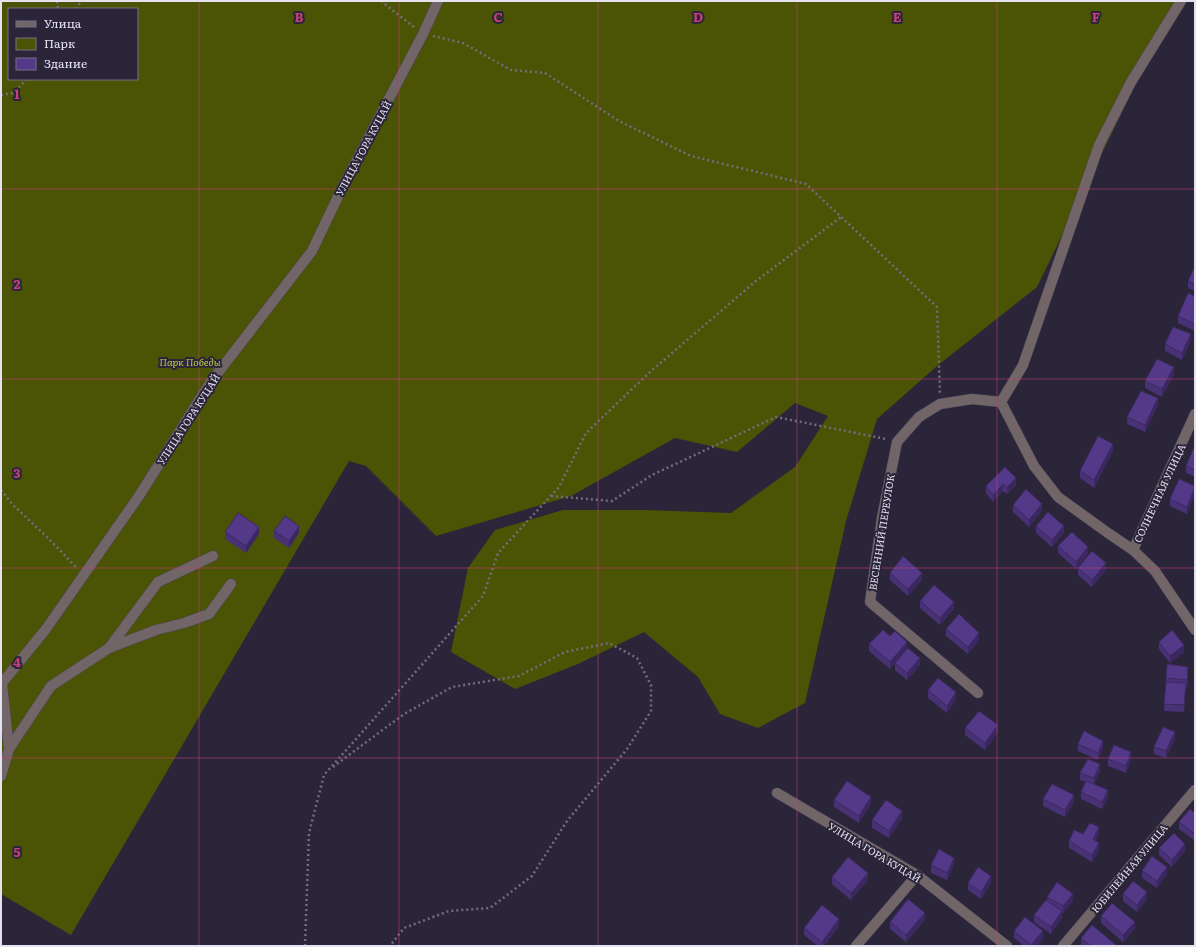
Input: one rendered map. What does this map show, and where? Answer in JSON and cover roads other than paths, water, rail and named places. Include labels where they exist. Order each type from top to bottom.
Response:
[{"type":"street","name":"УЛИЦА ГОРА КУЦАЙ","points":[[1,776],[9,749],[2,683],[46,629],[139,496],[210,383],[312,251],[343,186],[423,34],[438,1]]},
{"type":"street","points":[[1181,1],[1131,82],[1099,145],[1023,365],[1001,402],[1034,466],[1058,497],[1133,550],[1155,571],[1195,630]]},
{"type":"street","name":"ВЕСЕННИЙ ПЕРЕУЛОК","points":[[978,693],[870,602],[882,518],[896,442],[919,417],[940,404],[972,399],[1001,402]]},
{"type":"street","name":"СОЛНЕЧНАЯ УЛИЦА","points":[[1133,550],[1195,414]]},
{"type":"street","points":[[109,648],[158,582],[213,556]]},
{"type":"street","points":[[9,749],[51,686],[109,648],[156,630],[184,623],[209,614],[230,584]]},
{"type":"street","name":"ЮБИЛЕЙНАЯ УЛИЦА","points":[[1063,946],[1195,790]]},
{"type":"street","name":"УЛИЦА ГОРА КУЦАЙ","points":[[777,793],[917,875],[1007,946]]},
{"type":"street","points":[[856,946],[917,875]]},
{"type":"park label","name":"Парк Победы","points":[[190,361]]}]
